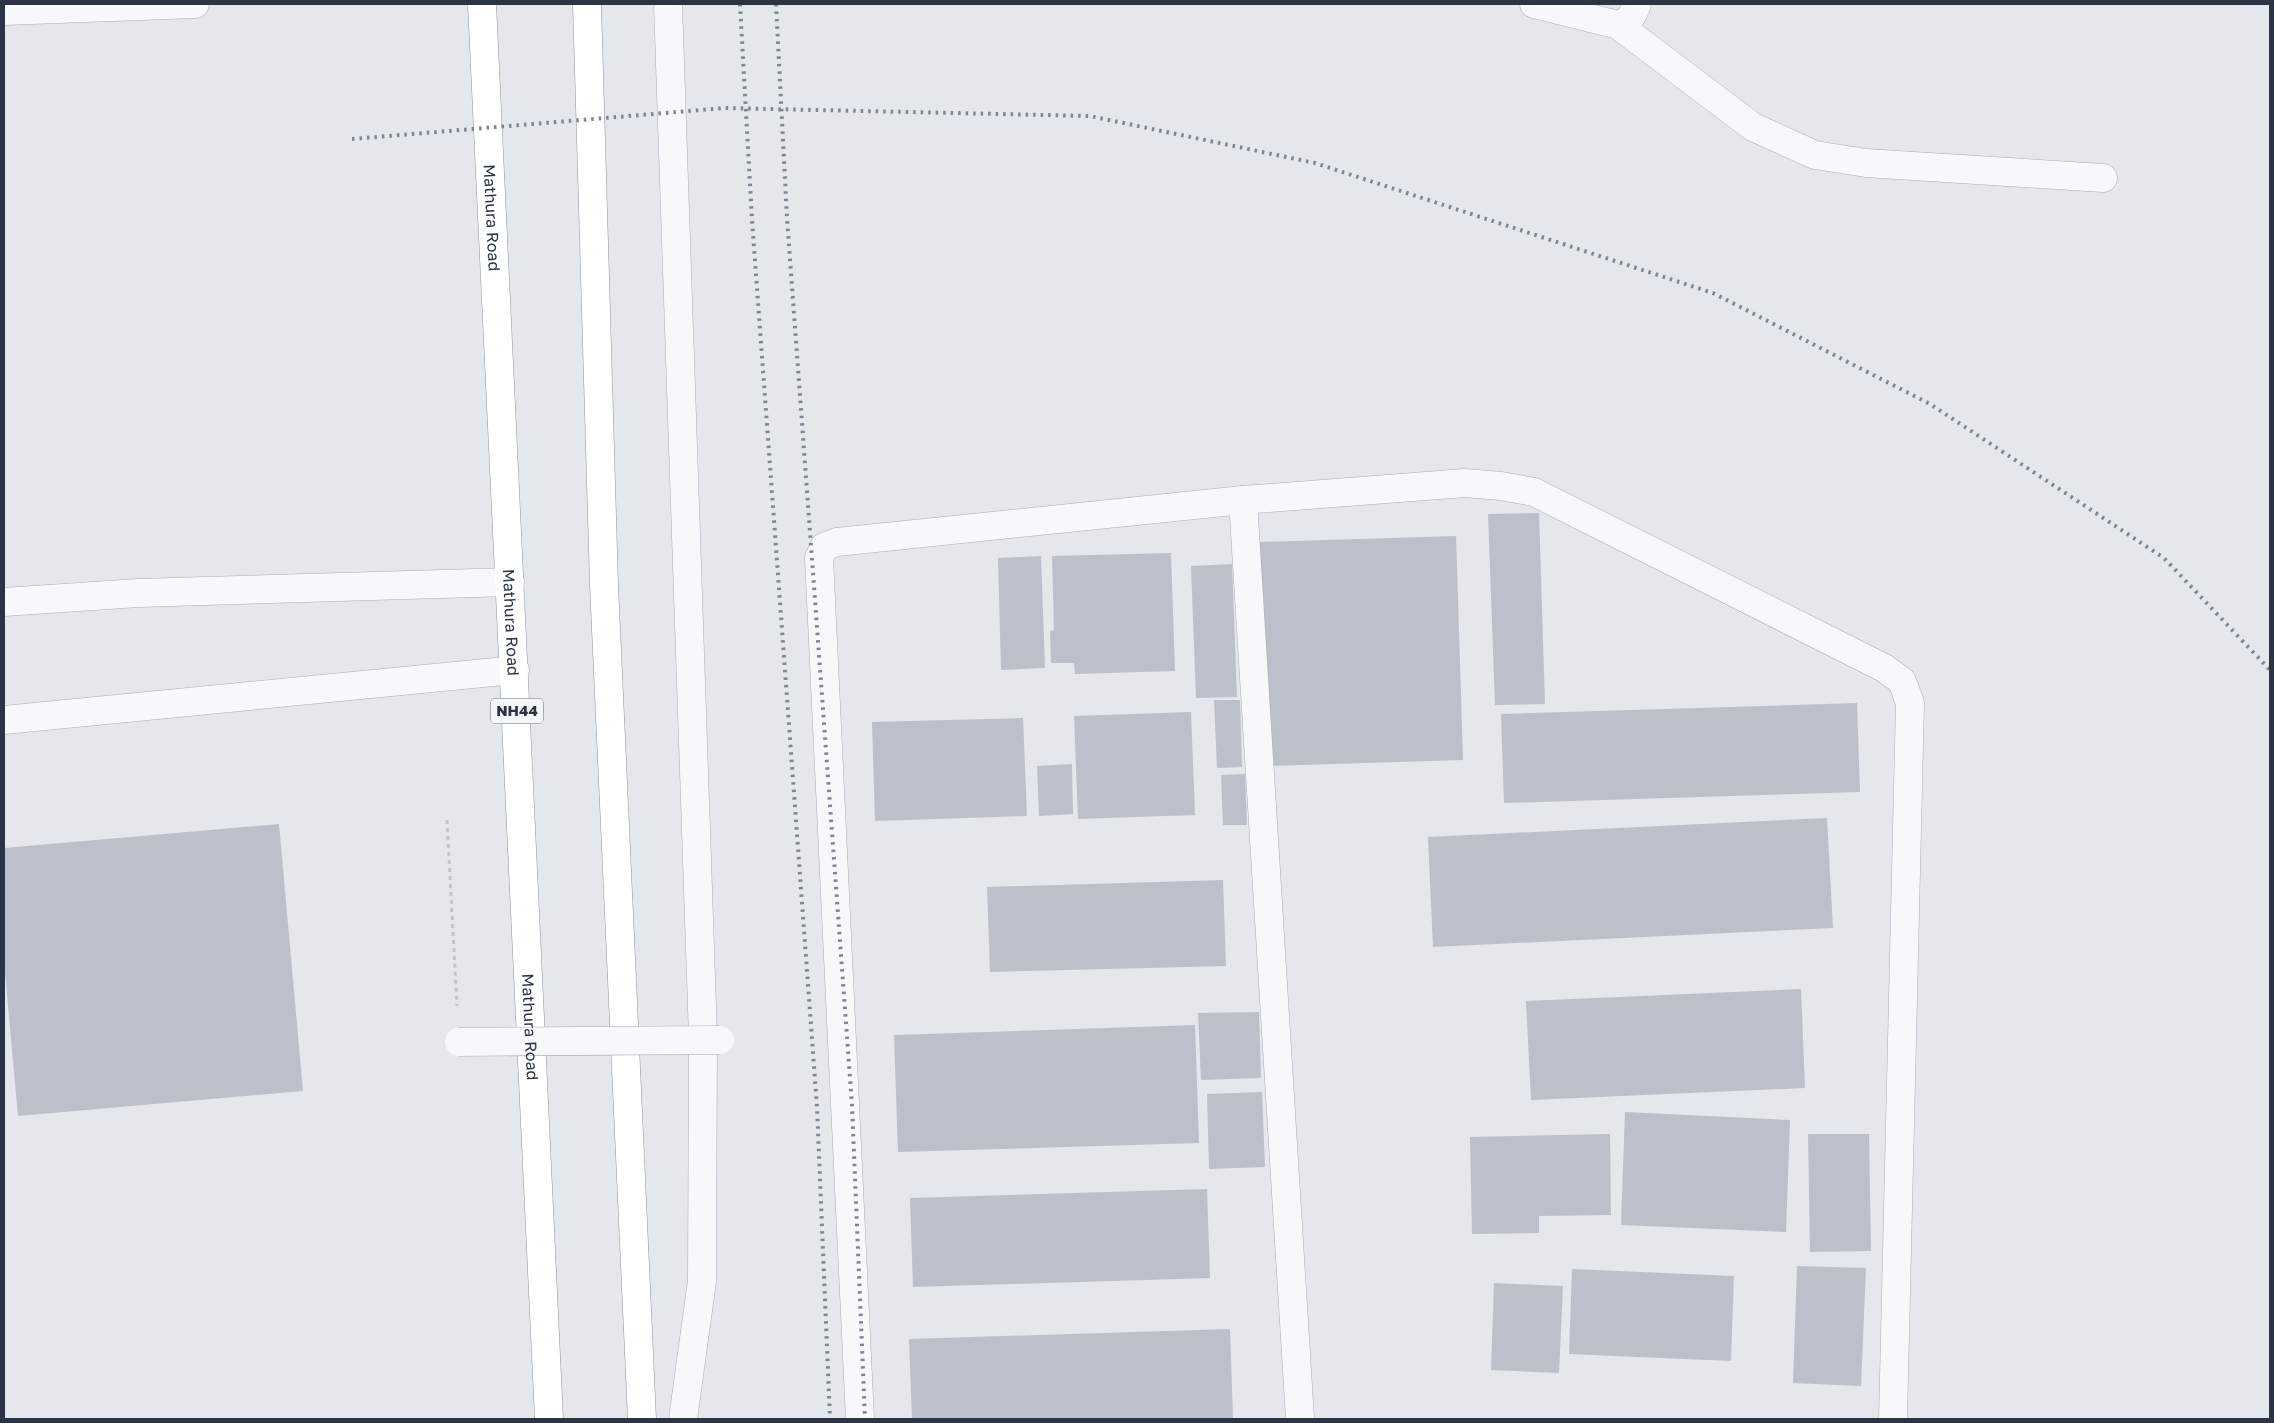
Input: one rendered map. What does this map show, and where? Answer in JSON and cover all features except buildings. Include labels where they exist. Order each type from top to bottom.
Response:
[{"type":"highway","name":"Mathura Road","points":[[482,4],[549,1419]]},
{"type":"highway","points":[[587,4],[604,584],[642,1419]]},
{"type":"street","points":[[4,11],[195,4]]},
{"type":"street","points":[[668,4],[703,1037],[702,1281],[683,1419]]},
{"type":"street","points":[[1534,4],[1618,25],[1752,127],[1815,155],[1866,163],[2103,178]]},
{"type":"street","points":[[1618,25],[1634,16],[1637,4]]},
{"type":"street","points":[[860,1419],[818,558],[824,547],[837,542],[1243,500],[1465,483],[1501,486],[1534,492],[1884,668],[1902,681],[1910,703],[1893,1419]]},
{"type":"street","points":[[1243,500],[1300,1419]]},
{"type":"street","points":[[4,602],[138,593],[510,582]]},
{"type":"street","points":[[4,720],[515,670]]},
{"type":"street","points":[[459,1042],[720,1040]]},
{"type":"path","points":[[447,820],[459,1042]]},
{"type":"railway","points":[[740,4],[752,220],[817,1107],[830,1419]]},
{"type":"railway","points":[[776,4],[787,218],[852,1105],[865,1419]]},
{"type":"railway","points":[[352,139],[725,108],[1090,116],[1315,163],[1713,293],[1930,404],[2164,558],[2270,670]]}]
